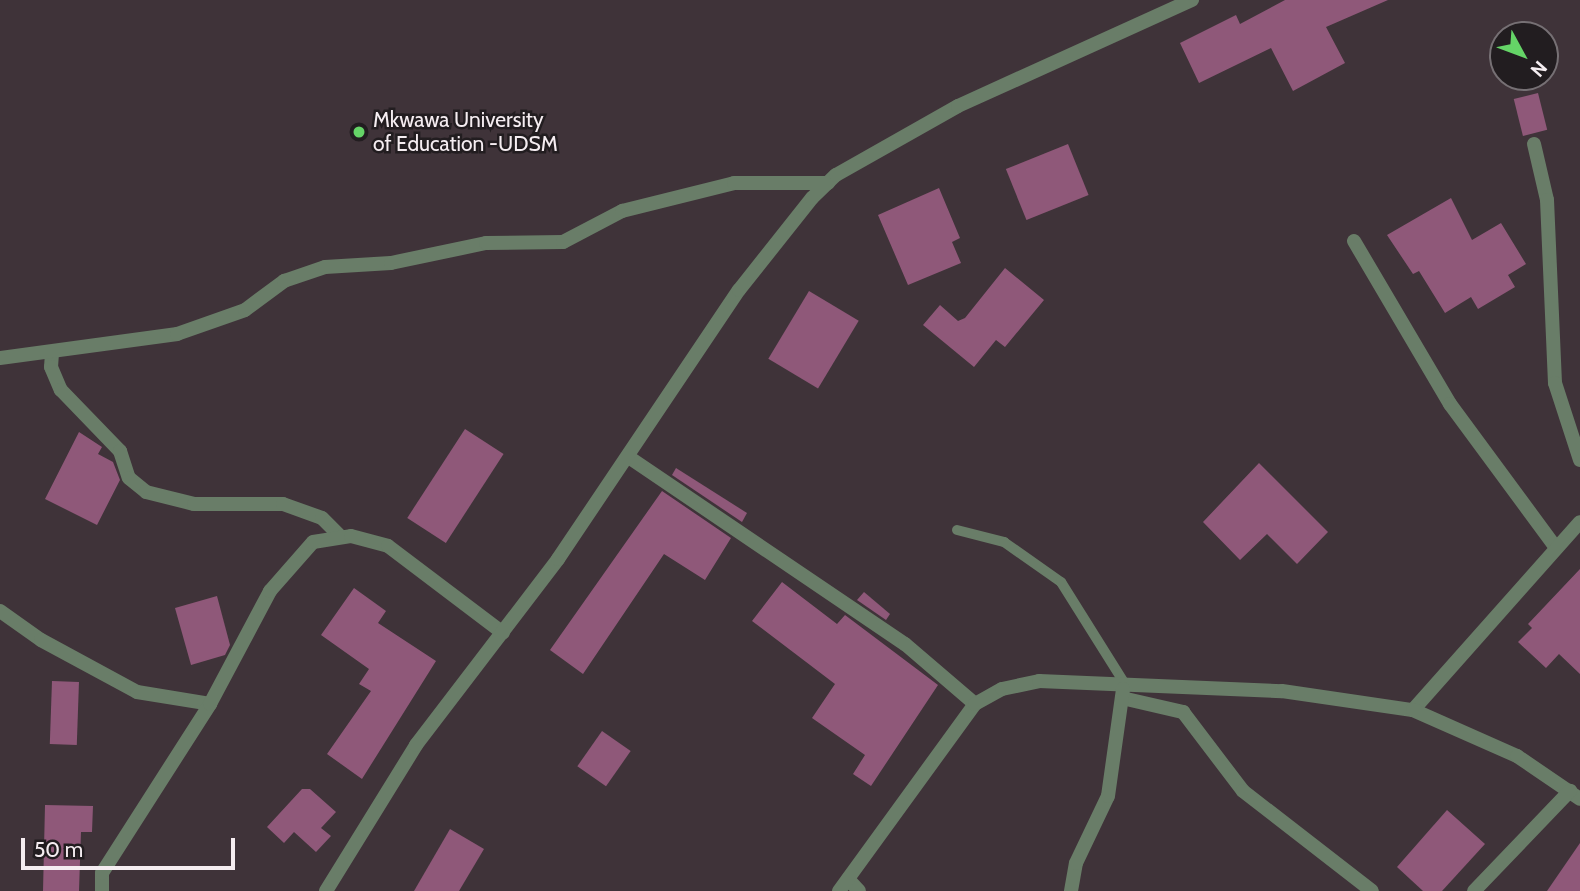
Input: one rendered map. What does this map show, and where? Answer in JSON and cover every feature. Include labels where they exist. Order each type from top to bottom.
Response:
[{"type":"street","points":[[326,891],[375,804],[630,458],[739,290],[828,183],[958,106],[1192,0]]},
{"type":"street","points":[[1534,144],[1547,200],[1555,383],[1580,460]]},
{"type":"street","points":[[0,358],[52,353],[212,324],[245,310],[284,281],[325,267],[383,264],[486,243],[563,242],[622,211],[734,183],[828,183]]},
{"type":"street","points":[[1354,241],[1450,404],[1556,548]]},
{"type":"street","points":[[52,353],[51,367],[61,390],[120,451],[129,478],[146,492],[194,504],[283,504],[321,518],[340,536]]},
{"type":"street","points":[[630,458],[905,644],[975,704]]},
{"type":"street","points":[[1413,710],[1580,522]]},
{"type":"street","points":[[102,891],[106,865],[210,704],[290,562],[313,542],[340,536],[372,540],[397,552],[503,633]]},
{"type":"street","points":[[0,611],[41,640],[137,692],[210,704]]},
{"type":"street","points":[[859,891],[844,885],[975,704],[1002,689],[1039,681],[1124,681],[1282,691],[1413,710],[1486,740],[1575,795],[1474,891]]},
{"type":"street","points":[[1070,891],[1076,863],[1108,796],[1124,681]]},
{"type":"street","points":[[1122,698],[1183,712],[1243,791],[1372,891]]},
{"type":"lane","points":[[957,530],[1004,542],[1061,582],[1124,681]]},
{"type":"building","points":[[1285,0],[1388,0],[1326,27],[1345,63],[1293,91],[1271,48],[1199,83],[1180,43],[1236,15],[1240,24]]},
{"type":"building","points":[[1538,93],[1547,130],[1523,136],[1514,99]]},
{"type":"building","points":[[1068,144],[1089,195],[1026,220],[1006,169]]},
{"type":"building","points":[[939,188],[960,238],[952,242],[961,263],[908,285],[878,215]]},
{"type":"building","points":[[1451,198],[1472,240],[1501,223],[1526,264],[1508,275],[1515,287],[1478,309],[1471,297],[1445,313],[1419,271],[1413,274],[1387,235]]},
{"type":"building","points":[[1005,268],[1044,300],[1005,347],[996,340],[974,367],[923,325],[940,305],[958,321],[965,318]]},
{"type":"building","points":[[809,291],[859,321],[818,389],[768,359]]},
{"type":"building","points":[[465,429],[504,454],[446,543],[407,518]]},
{"type":"building","points":[[79,432],[102,447],[98,454],[113,462],[120,480],[97,525],[45,499]]},
{"type":"building","points":[[1259,463],[1328,532],[1297,564],[1267,534],[1240,560],[1203,522]]},
{"type":"building","points":[[676,468],[747,513],[742,522],[672,475]]},
{"type":"building","points":[[662,491],[731,538],[705,580],[664,554],[583,674],[550,650]]},
{"type":"building","points":[[1580,569],[1580,674],[1559,654],[1546,668],[1518,642],[1532,628],[1528,624]]},
{"type":"building","points":[[782,582],[837,624],[845,615],[938,685],[871,786],[853,774],[865,755],[812,718],[835,684],[752,621]]},
{"type":"building","points":[[354,588],[386,611],[378,623],[436,661],[362,779],[327,754],[371,691],[359,684],[369,669],[321,635]]},
{"type":"building","points":[[864,592],[890,614],[886,620],[857,600]]},
{"type":"building","points":[[217,596],[230,645],[225,655],[191,665],[175,608]]},
{"type":"building","points":[[52,681],[79,682],[77,745],[50,744]]},
{"type":"building","points":[[602,731],[631,751],[606,786],[577,766]]},
{"type":"building","points":[[302,789],[310,789],[336,812],[321,828],[331,836],[316,852],[294,832],[284,843],[267,827]]},
{"type":"building","points":[[45,805],[93,806],[92,832],[81,832],[79,891],[43,891]]},
{"type":"building","points":[[1447,810],[1485,844],[1442,891],[1423,891],[1397,867]]},
{"type":"building","points":[[450,829],[484,849],[459,891],[414,891]]},
{"type":"building","points":[[1580,843],[1580,891],[1547,891]]},
{"type":"place","name":"Mkwawa University of Education -UDSM","points":[[359,132]]}]
